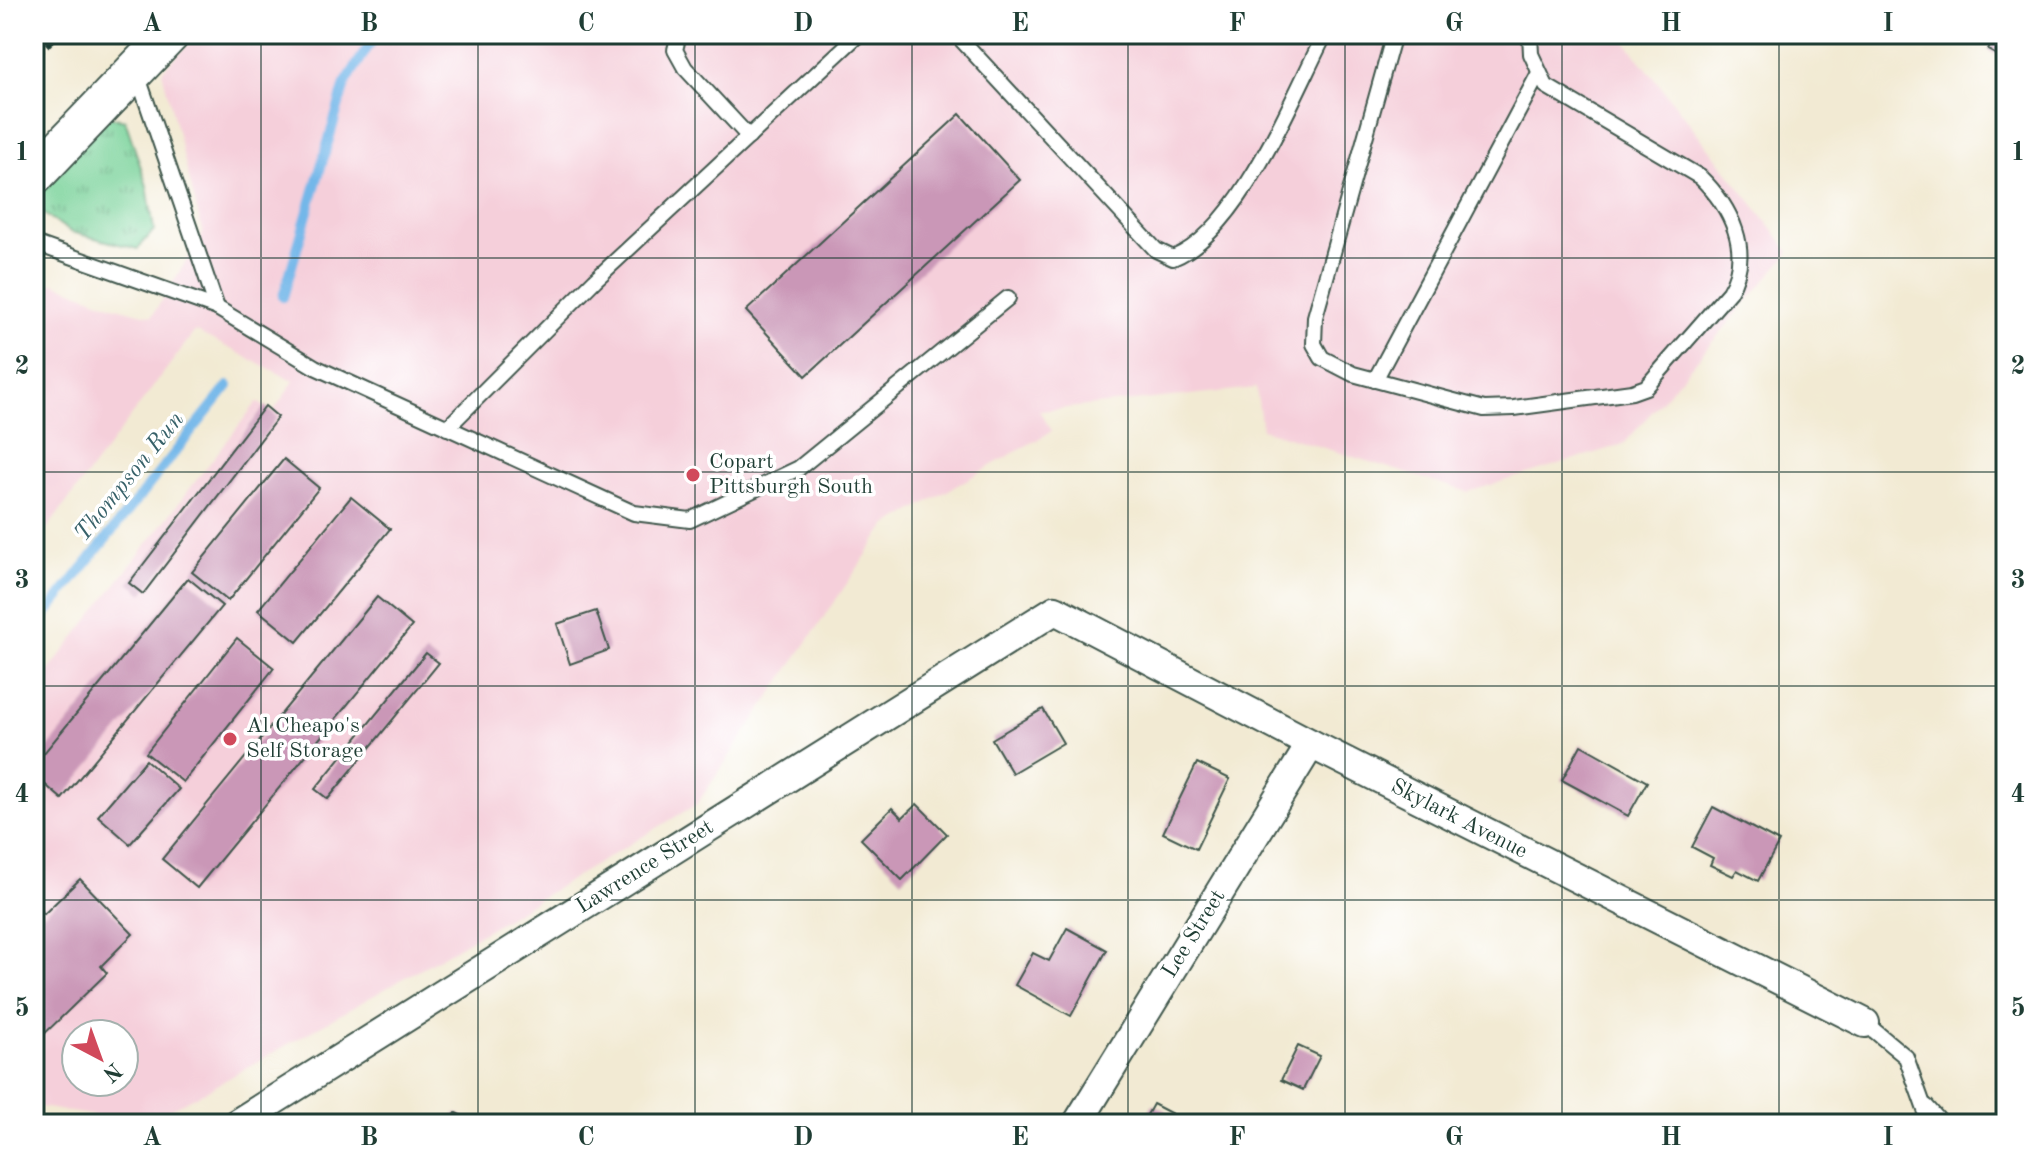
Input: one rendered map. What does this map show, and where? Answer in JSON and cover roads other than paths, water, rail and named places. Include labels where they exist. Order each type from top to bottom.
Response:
[{"type":"street","points":[[34,176],[170,34]]},
{"type":"street","name":"Skylark Avenue","points":[[1055,610],[1311,744],[1865,1023]]},
{"type":"street","name":"Lawrence Street","points":[[236,1124],[1055,610]]},
{"type":"street","name":"Lee Street","points":[[1077,1124],[1311,744]]},
{"type":"lane","points":[[679,34],[675,50],[685,68],[749,137]]},
{"type":"lane","points":[[447,428],[606,270],[859,34]]},
{"type":"lane","points":[[956,34],[1156,250],[1173,258],[1193,250],[1243,193],[1325,34]]},
{"type":"lane","points":[[1394,34],[1315,317],[1314,344],[1322,358],[1353,374],[1484,409],[1632,392],[1657,377],[1737,278],[1740,247],[1730,215],[1718,194],[1700,177],[1559,97],[1546,86],[1531,54],[1530,34]]},
{"type":"lane","points":[[136,70],[217,308]]},
{"type":"lane","points":[[1375,380],[1539,73]]},
{"type":"lane","points":[[34,243],[217,308],[315,367],[634,513],[690,520],[799,468],[1008,298]]},
{"type":"lane","points":[[1865,1023],[1906,1057],[1930,1124]]},
{"type":"lane","points":[[1925,1106],[1942,1124]]},
{"type":"waterway","name":"Thompson Run","points":[[283,297],[345,84],[376,34]]},
{"type":"waterway","name":"Thompson Run","points":[[34,629],[228,386]]},
{"type":"railway","points":[[34,58],[58,34]]},
{"type":"place","name":"Copart Pittsburgh South","points":[[693,475]]},
{"type":"place","name":"Al Cheapo's Self Storage","points":[[230,739]]}]
